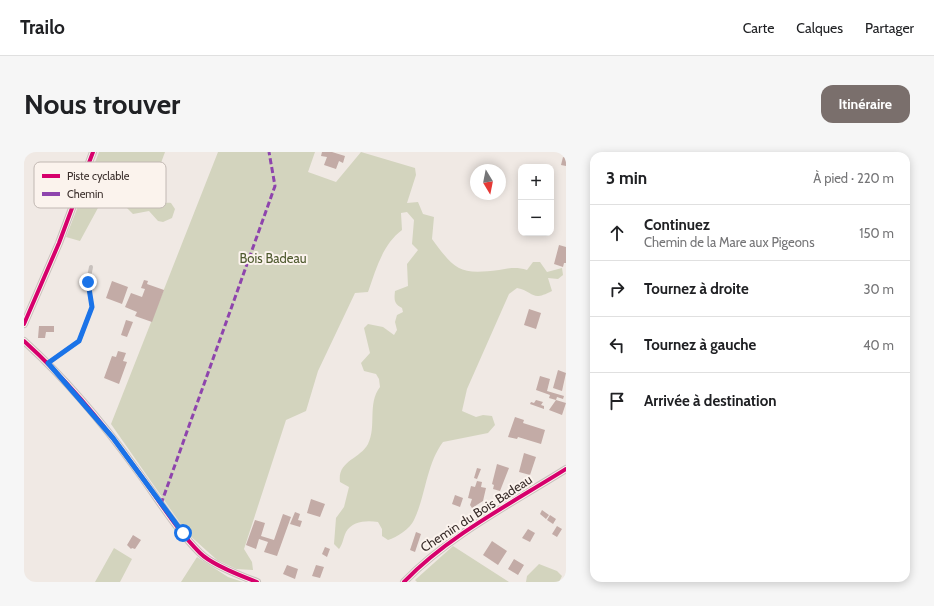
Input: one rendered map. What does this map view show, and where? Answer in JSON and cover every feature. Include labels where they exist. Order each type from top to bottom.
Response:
[{"type":"street","points":[[89,162],[93,152]]},
{"type":"street","points":[[24,324],[59,243],[72,208]]},
{"type":"street","points":[[24,341],[48,363],[113,438],[170,516],[201,554],[230,571],[257,582]]},
{"type":"street","name":"Chemin du Bois Badeau","points":[[404,582],[425,561],[455,539],[566,469]]},
{"type":"lane","points":[[48,363],[79,341],[92,307],[88,282],[91,267]]},
{"type":"green space","points":[[99,152],[165,152],[161,162],[95,162]]},
{"type":"green space","name":"Bois Badeau","points":[[218,152],[315,152],[308,172],[336,182],[361,152],[415,168],[416,175],[407,203],[418,202],[423,214],[434,217],[432,239],[453,264],[466,271],[475,272],[513,268],[527,270],[533,262],[540,262],[547,272],[562,268],[563,275],[558,279],[548,278],[552,291],[536,296],[517,288],[509,294],[467,389],[462,411],[476,417],[483,415],[492,416],[495,425],[488,433],[443,442],[433,460],[414,520],[406,529],[392,539],[388,540],[382,536],[382,529],[378,522],[365,521],[356,523],[349,528],[339,549],[334,544],[336,518],[344,507],[349,487],[340,482],[340,475],[345,465],[360,453],[368,444],[372,430],[374,401],[380,387],[379,379],[376,374],[364,371],[361,363],[370,353],[364,328],[368,324],[383,327],[394,335],[397,330],[395,322],[397,315],[403,312],[402,308],[397,305],[395,301],[395,291],[408,286],[407,264],[418,250],[412,244],[414,220],[407,212],[401,213],[402,230],[389,243],[380,258],[368,292],[355,293],[318,371],[306,411],[286,420],[244,549],[252,562],[253,570],[236,569],[217,560],[187,533],[111,424]]},
{"type":"green space","points":[[166,203],[171,203],[175,209],[172,218],[163,222],[158,221],[149,211],[133,214],[127,208],[166,208]]},
{"type":"green space","points":[[77,208],[98,208],[80,241],[66,237]]},
{"type":"green space","points":[[453,546],[509,582],[417,582],[415,580]]},
{"type":"green space","points":[[114,548],[132,559],[120,582],[95,582]]},
{"type":"green space","points":[[197,557],[228,577],[243,582],[181,582]]},
{"type":"green space","points":[[539,564],[557,571],[562,576],[559,582],[526,582],[527,576]]},
{"type":"building","points":[[322,152],[332,152],[345,156],[343,163],[339,161],[336,169],[324,165],[327,157],[321,156]]},
{"type":"building","points":[[563,157],[566,158],[566,166],[561,165]]},
{"type":"building","points":[[559,245],[566,247],[566,263],[564,263],[563,267],[554,264]]},
{"type":"building","points":[[144,280],[148,281],[147,284],[164,290],[152,322],[135,316],[137,312],[125,307],[131,293],[142,297],[145,289],[141,288]]},
{"type":"building","points":[[112,281],[128,287],[122,304],[106,298]]},
{"type":"building","points":[[529,309],[541,313],[536,329],[524,325]]},
{"type":"building","points":[[126,320],[133,322],[127,337],[121,335]]},
{"type":"building","points":[[39,326],[54,326],[54,332],[46,332],[45,338],[38,338]]},
{"type":"building","points":[[118,351],[126,353],[123,361],[127,362],[119,384],[104,378],[112,356],[116,357]]},
{"type":"building","points":[[558,370],[566,373],[562,391],[553,388]]},
{"type":"building","points":[[540,376],[550,379],[547,391],[564,396],[563,399],[557,397],[556,400],[549,398],[550,395],[536,390]]},
{"type":"building","points":[[536,400],[543,402],[541,405],[544,406],[544,409],[530,404],[531,402],[534,403]]},
{"type":"building","points":[[556,400],[566,403],[562,415],[549,410]]},
{"type":"building","points":[[515,417],[524,420],[523,423],[545,430],[541,444],[518,437],[517,439],[508,437]]},
{"type":"building","points":[[524,453],[536,457],[530,475],[519,472]]},
{"type":"building","points":[[497,464],[509,468],[500,491],[493,489],[494,485],[492,484]]},
{"type":"building","points":[[477,468],[481,469],[477,479],[474,478]]},
{"type":"building","points":[[477,481],[482,482],[481,487],[486,488],[483,501],[472,508],[470,505],[472,499],[468,498],[471,486],[475,487]]},
{"type":"building","points":[[455,495],[463,498],[460,507],[452,504]]},
{"type":"building","points":[[311,499],[325,504],[320,517],[307,513]]},
{"type":"building","points":[[542,510],[549,515],[546,519],[540,514]]},
{"type":"building","points":[[295,512],[300,514],[298,520],[302,521],[300,527],[290,524]]},
{"type":"building","points":[[283,514],[291,517],[277,556],[264,552],[268,542],[259,539],[256,549],[246,545],[255,520],[265,523],[261,536],[274,540]]},
{"type":"building","points":[[550,515],[556,519],[553,524],[547,520]]},
{"type":"building","points":[[557,526],[562,529],[557,537],[552,534]]},
{"type":"building","points":[[528,529],[535,533],[530,542],[522,538]]},
{"type":"building","points":[[416,532],[421,534],[415,552],[410,550]]},
{"type":"building","points":[[133,535],[141,540],[135,549],[131,549],[127,545]]},
{"type":"building","points":[[492,541],[507,551],[498,565],[483,555]]},
{"type":"building","points":[[325,547],[330,549],[327,557],[322,554]]},
{"type":"building","points":[[514,559],[524,565],[518,575],[508,569]]},
{"type":"building","points":[[287,565],[298,569],[295,579],[283,574]]},
{"type":"building","points":[[316,565],[324,567],[320,578],[312,576]]},
{"type":"marked path","points":[[161,504],[275,186],[269,152]]},
{"type":"cycle path","points":[[89,162],[93,152]]},
{"type":"cycle path","points":[[24,324],[59,243],[72,208]]},
{"type":"cycle path","points":[[24,341],[55,371],[97,418],[144,480],[174,523],[200,553],[219,566],[257,582]]},
{"type":"cycle path","points":[[404,582],[421,565],[460,535],[566,469]]},
{"type":"route","points":[[88,282],[92,307],[79,341],[48,363],[113,438],[183,533]]}]
